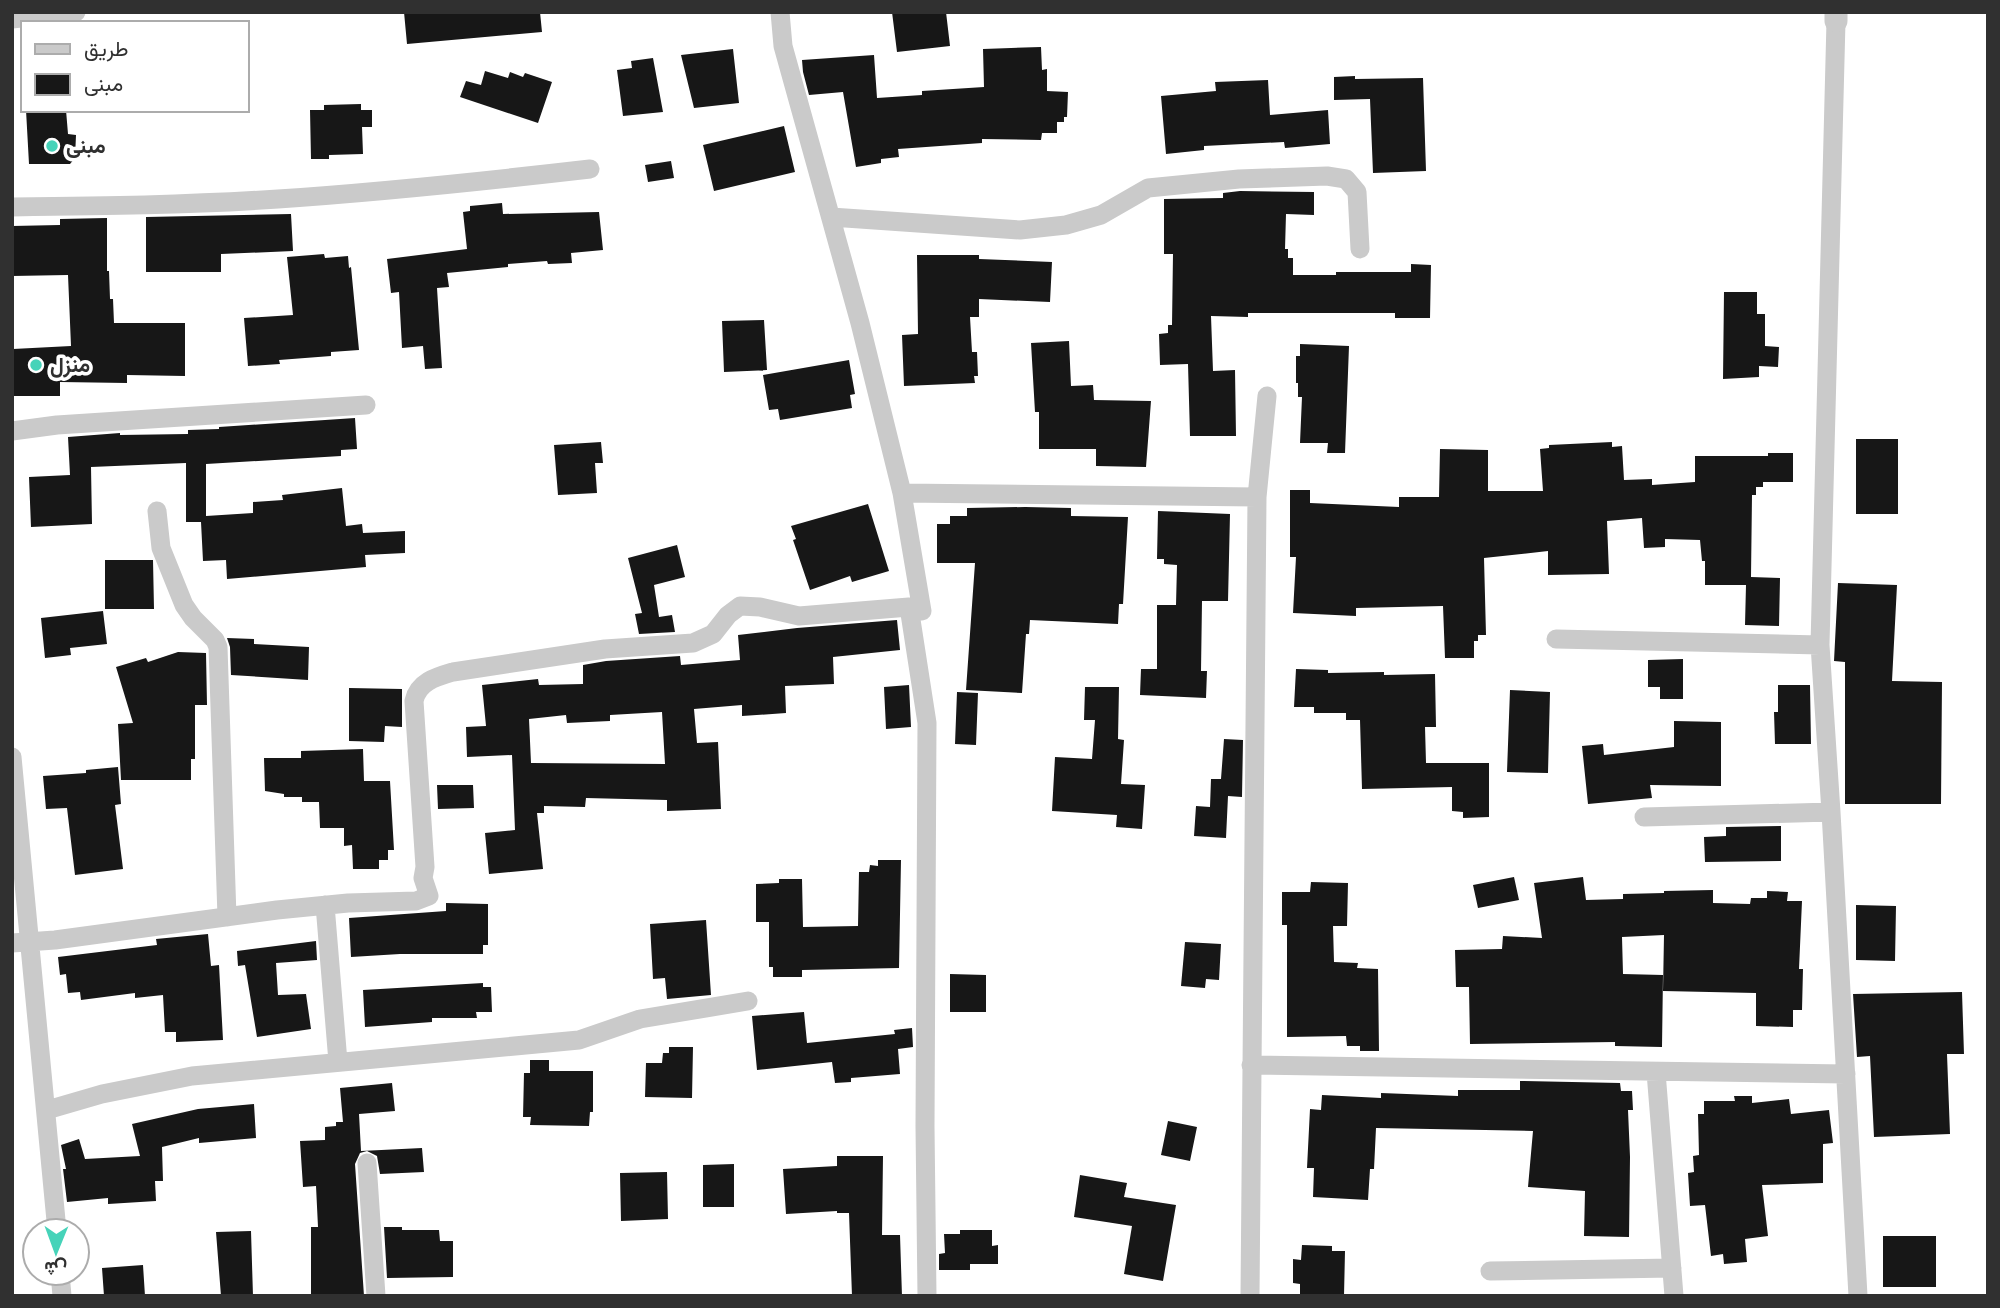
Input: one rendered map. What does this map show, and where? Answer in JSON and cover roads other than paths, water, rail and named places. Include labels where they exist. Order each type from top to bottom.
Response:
[{"type":"street","points":[[12,19],[76,12]]},
{"type":"street","points":[[21,943],[325,905],[416,901],[429,896],[423,878],[425,867],[414,701],[416,692],[433,678],[453,672],[605,649],[693,643],[713,634],[728,615],[740,606],[760,607],[799,616],[909,607],[922,611],[902,493],[860,323],[783,47],[780,12]]},
{"type":"street","points":[[1836,17],[1820,645],[1858,1296]]},
{"type":"street","points":[[12,207],[120,206],[277,199],[433,187],[590,169]]},
{"type":"street","points":[[831,217],[1020,230],[1066,226],[1101,215],[1148,188],[1239,179],[1327,176],[1346,179],[1357,192],[1360,249]]},
{"type":"street","points":[[1250,1296],[1257,497],[1267,396]]},
{"type":"street","points":[[12,431],[57,425],[366,405]]},
{"type":"street","points":[[902,493],[1257,497]]},
{"type":"street","points":[[157,511],[161,548],[184,605],[218,647],[227,917]]},
{"type":"street","points":[[909,607],[926,723],[927,1296]]},
{"type":"street","points":[[1556,639],[1820,645]]},
{"type":"street","points":[[12,757],[21,943],[47,1110],[56,1217]]},
{"type":"street","points":[[1644,817],[1831,812]]},
{"type":"street","points":[[325,905],[338,1062]]},
{"type":"street","points":[[47,1110],[102,1094],[192,1076],[579,1040],[640,1019],[748,1002]]},
{"type":"street","points":[[1251,1065],[1846,1074]]},
{"type":"street","points":[[1656,1072],[1674,1296]]},
{"type":"street","points":[[367,1163],[376,1296]]},
{"type":"street","points":[[1489,1271],[1672,1268]]},
{"type":"place","name":"مبنى","points":[[52,146]]},
{"type":"place","name":"منزل","points":[[36,365]]}]
